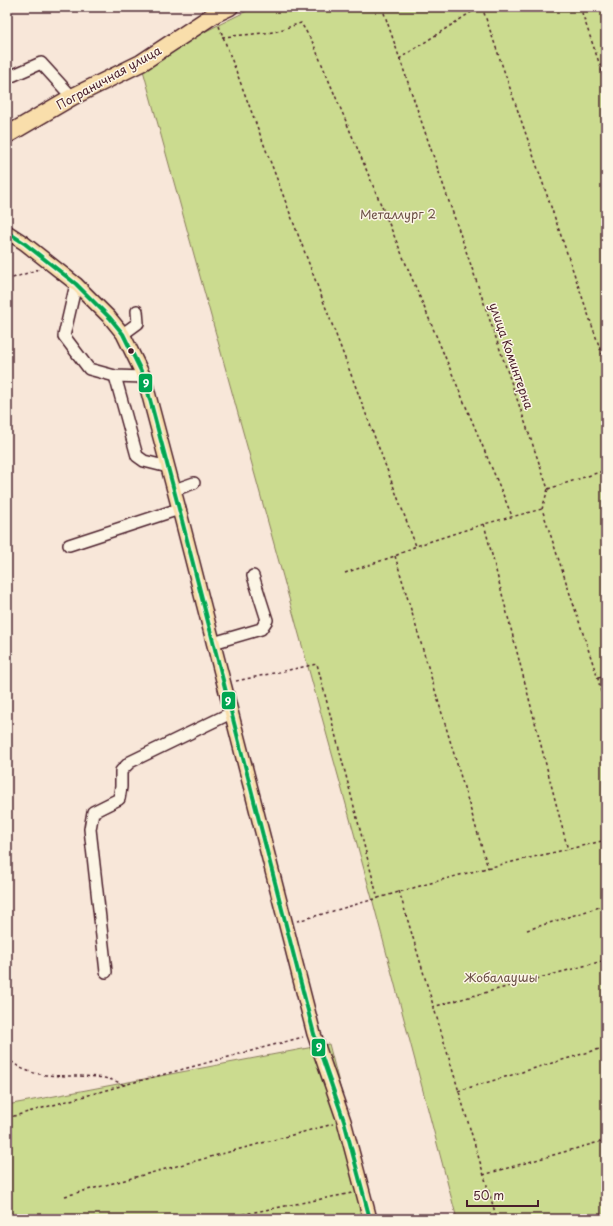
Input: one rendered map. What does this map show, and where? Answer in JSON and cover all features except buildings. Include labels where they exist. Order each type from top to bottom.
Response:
[{"type":"highway","name":"Пограничная улица","points":[[7,135],[72,98],[141,63],[215,14],[230,7]]},
{"type":"main road","points":[[7,232],[24,243],[76,284],[110,318],[123,334],[144,377],[314,1034],[344,1121],[370,1219]]},
{"type":"main road","points":[[7,241],[24,243]]},
{"type":"lane","points":[[7,78],[41,63],[72,98]]},
{"type":"lane","points":[[76,284],[64,336],[89,369],[115,376],[144,377]]},
{"type":"lane","points":[[123,334],[138,323],[137,310]]},
{"type":"lane","points":[[115,376],[137,456],[144,461],[168,467]]},
{"type":"lane","points":[[174,490],[194,483]]},
{"type":"lane","points":[[69,545],[179,509]]},
{"type":"lane","points":[[213,643],[261,629],[267,620],[253,576]]},
{"type":"lane","points":[[106,972],[90,829],[93,812],[119,799],[122,787],[121,771],[130,762],[231,713]]},
{"type":"path","name":"улица Коминтерна","points":[[382,7],[548,489]]},
{"type":"path","points":[[399,59],[479,7]]},
{"type":"path","points":[[482,7],[606,366]]},
{"type":"path","points":[[580,7],[606,84]]},
{"type":"path","points":[[215,14],[222,37],[416,546]]},
{"type":"path","points":[[222,37],[274,32],[301,23],[313,44],[512,516]]},
{"type":"path","points":[[7,280],[50,265]]},
{"type":"path","points":[[606,470],[548,489],[542,509],[598,678],[606,712]]},
{"type":"path","points":[[345,573],[395,556],[416,546],[484,524],[542,509]]},
{"type":"path","points":[[484,524],[568,850]]},
{"type":"path","points":[[395,556],[488,868]]},
{"type":"path","points":[[224,684],[317,664],[378,899]]},
{"type":"path","points":[[598,678],[606,676]]},
{"type":"path","points":[[285,924],[378,899],[399,891],[606,840]]},
{"type":"path","points":[[399,891],[432,1007],[497,1219]]},
{"type":"path","points":[[527,930],[606,905]]},
{"type":"path","points":[[432,1007],[606,960]]},
{"type":"path","points":[[7,1118],[314,1034]]},
{"type":"path","points":[[458,1091],[606,1047]]},
{"type":"path","points":[[7,1057],[13,1064],[29,1073],[101,1077],[115,1080],[124,1085]]},
{"type":"path","points":[[65,1196],[344,1121]]},
{"type":"path","points":[[483,1175],[606,1140]]},
{"type":"path","points":[[219,1219],[362,1191]]},
{"type":"green space","name":"Металлург 2","points":[[255,7],[606,7],[606,1219],[457,1219],[373,902],[141,63]]},
{"type":"green space","points":[[329,1044],[374,1219],[7,1219],[7,1105]]},
{"type":"transit line","name":"9","points":[[7,232],[24,243],[76,284],[110,318],[123,334],[144,377],[314,1034],[344,1121],[370,1219]]},
{"type":"park label","name":"Жобалаушы","points":[[501,978]]}]
